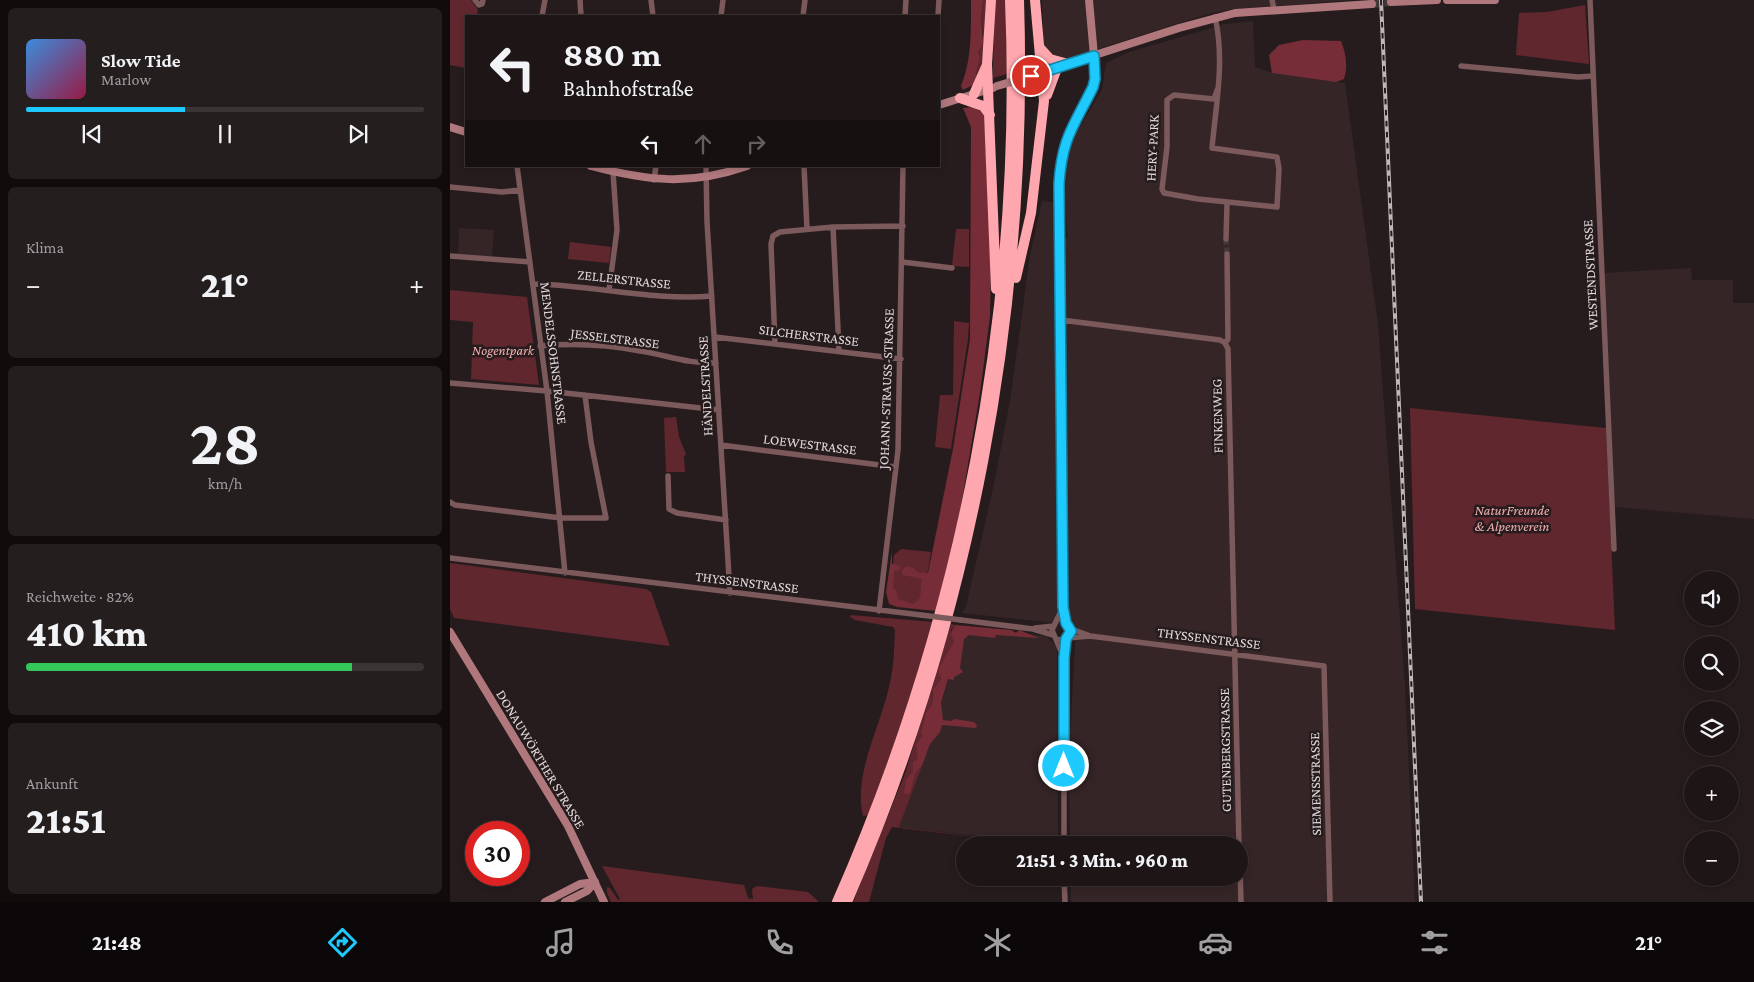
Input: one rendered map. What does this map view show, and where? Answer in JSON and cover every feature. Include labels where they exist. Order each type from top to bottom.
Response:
[{"type":"highway","points":[[991,0],[987,64],[993,88],[990,116],[997,322]]},
{"type":"highway","points":[[837,902],[875,811],[899,746],[945,594],[976,460],[997,322],[1010,163],[1010,0]]},
{"type":"highway","points":[[847,902],[907,748],[948,618],[986,457],[1008,303],[1019,162],[1019,0]]},
{"type":"highway","points":[[1035,0],[1041,49],[1039,73],[1044,101]]},
{"type":"highway","points":[[1041,49],[1050,59],[1068,64]]},
{"type":"highway","points":[[974,94],[987,64]]},
{"type":"highway","points":[[1008,303],[1029,227],[1044,101],[1057,68]]},
{"type":"highway","points":[[960,98],[983,106],[990,116]]},
{"type":"main road","points":[[1089,0],[1094,56]]},
{"type":"main road","points":[[1391,2],[1437,0]]},
{"type":"main road","points":[[1447,0],[1495,0]]},
{"type":"main road","points":[[940,105],[1215,17],[1274,9],[1372,4]]},
{"type":"main road","points":[[450,127],[465,132]]},
{"type":"main road","points":[[595,167],[654,180],[705,178],[744,167]]},
{"type":"main road","name":"DONAUWÖRTHER STRASSE","points":[[450,632],[454,643],[568,826],[604,902]]},
{"type":"main road","points":[[545,902],[580,884],[596,882]]},
{"type":"main road","points":[[565,902],[587,891],[596,882]]},
{"type":"street","points":[[475,0],[479,5],[482,4],[483,0]]},
{"type":"street","points":[[542,15],[545,0]]},
{"type":"street","points":[[580,0],[581,15]]},
{"type":"street","points":[[651,0],[653,15]]},
{"type":"street","points":[[721,15],[723,0]]},
{"type":"street","points":[[803,15],[805,0]]},
{"type":"street","points":[[905,15],[906,0]]},
{"type":"street","points":[[938,0],[938,15]]},
{"type":"street","points":[[1272,0],[1274,9]]},
{"type":"street","name":"WESTENDSTRASSE","points":[[1590,0],[1614,549]]},
{"type":"street","name":"HERY-PARK","points":[[1215,17],[1221,51],[1218,88],[1212,148],[1274,155],[1279,160],[1277,207],[1167,195],[1162,189],[1167,147],[1168,98],[1178,95],[1214,99],[1218,88]]},
{"type":"street","points":[[1064,836],[1064,658],[1067,639],[1071,629],[1066,623],[1063,607],[1060,166],[1067,137],[1093,87],[1095,79],[1094,56]]},
{"type":"street","points":[[1461,66],[1578,78],[1593,76]]},
{"type":"street","name":"MENDELSSOHNSTRASSE","points":[[517,167],[547,391],[566,572]]},
{"type":"street","points":[[654,180],[656,167]]},
{"type":"street","name":"HÄNDELSTRASSE","points":[[706,167],[705,178],[730,593]]},
{"type":"street","points":[[804,167],[807,229]]},
{"type":"street","name":"JOHANN-STRAUSS-STRASSE","points":[[879,611],[896,467],[901,359],[903,167]]},
{"type":"street","points":[[609,290],[617,230],[613,172]]},
{"type":"street","points":[[450,188],[502,192],[520,190]]},
{"type":"street","points":[[1226,239],[1227,203]]},
{"type":"street","points":[[774,343],[771,244],[773,236],[778,232],[807,229],[902,226]]},
{"type":"street","points":[[833,227],[839,350]]},
{"type":"street","points":[[1061,320],[1210,339],[1225,343],[1228,339],[1226,254]]},
{"type":"street","points":[[450,256],[530,262]]},
{"type":"street","points":[[902,262],[952,268]]},
{"type":"street","name":"ZELLERSTRASSE","points":[[533,284],[562,284],[677,297],[712,296]]},
{"type":"street","name":"SILCHERSTRASSE","points":[[715,336],[901,359]]},
{"type":"street","name":"FINKENWEG","points":[[1225,343],[1228,349],[1235,654]]},
{"type":"street","name":"JESSELSTRASSE","points":[[540,346],[567,344],[638,350],[695,364],[716,363]]},
{"type":"street","points":[[450,383],[547,391],[719,410]]},
{"type":"street","points":[[450,502],[455,505],[561,518],[606,518],[594,463],[585,395]]},
{"type":"street","name":"LOEWESTRASSE","points":[[721,445],[896,467]]},
{"type":"street","points":[[668,476],[669,509],[677,513],[726,520]]},
{"type":"street","name":"THYSSENSTRASSE","points":[[450,559],[961,620],[1032,629],[1053,635]]},
{"type":"street","points":[[1063,607],[1053,635],[1064,658]]},
{"type":"street","points":[[1056,624],[1066,623]]},
{"type":"street","name":"THYSSENSTRASSE","points":[[1032,629],[1056,624]]},
{"type":"street","name":"THYSSENSTRASSE","points":[[1071,629],[1090,636],[1324,666]]},
{"type":"street","name":"THYSSENSTRASSE","points":[[1067,639],[1090,636]]},
{"type":"street","points":[[1057,640],[1067,639]]},
{"type":"street","name":"GUTENBERGSTRASSE","points":[[1235,654],[1240,836]]},
{"type":"street","name":"SIEMENSSTRASSE","points":[[1324,666],[1330,902]]},
{"type":"street","points":[[1064,886],[1065,902]]},
{"type":"street","points":[[1241,886],[1241,902]]},
{"type":"shaded area","points":[[971,0],[983,0],[981,17],[983,44],[978,51],[980,57],[976,74],[978,77],[973,85],[963,90],[961,86],[965,76],[970,44]]},
{"type":"shaded area","points":[[1042,0],[1354,0],[1231,9],[1208,14],[1063,60],[1051,56],[1044,49]]},
{"type":"shaded area","points":[[1253,21],[1255,67],[1272,73],[1345,83],[1378,324],[1405,686],[1415,902],[1071,902],[1071,886],[1248,886],[1248,836],[1070,836],[1069,760],[1076,625],[962,613],[966,607],[994,484],[1010,401],[1030,256],[1042,201],[1053,202],[1054,237],[1068,238],[1065,207],[1067,157],[1076,133],[1102,90],[1106,63],[1129,52],[1225,24]]},
{"type":"shaded area","points":[[1303,40],[1341,41],[1346,60],[1344,79],[1336,82],[1272,73],[1269,55],[1279,45]]},
{"type":"shaded area","points":[[973,107],[984,113],[991,260],[990,316],[980,393],[960,512],[936,611],[897,607],[889,604],[886,592],[892,552],[892,564],[900,566],[900,570],[894,571],[893,589],[896,590],[898,599],[914,604],[920,598],[922,579],[903,575],[901,571],[906,566],[914,568],[917,572],[928,573],[953,449],[970,339],[971,127],[963,108]]},
{"type":"shaded area","points":[[459,228],[494,230],[492,257],[458,254]]},
{"type":"shaded area","points":[[1691,268],[1692,280],[1733,280],[1733,303],[1754,303],[1754,519],[1614,507],[1604,273]]},
{"type":"shaded area","points":[[956,625],[1011,630],[1016,633],[1019,630],[1039,638],[996,635],[995,638],[969,635],[964,639],[960,668],[963,672],[954,677],[954,680],[948,679],[941,703],[943,720],[951,721],[954,719],[974,722],[977,725],[976,728],[942,725],[940,732],[930,744],[922,766],[916,772],[910,793],[904,794],[906,779],[913,771],[913,762],[918,759],[916,745],[922,736],[926,713],[932,705],[933,689],[941,679],[938,670],[954,641],[951,633]]},
{"type":"shaded area","points":[[963,626],[1046,636],[1057,647],[1058,836],[978,836],[899,827],[930,744]]},
{"type":"green space","points":[[450,0],[471,0],[478,10],[477,15],[465,15],[465,68],[450,65]]},
{"type":"green space","points":[[983,0],[986,0],[982,66],[978,77],[976,74],[980,57],[978,51],[983,34],[981,17]]},
{"type":"green space","points":[[994,0],[1006,0],[1007,74],[993,78]]},
{"type":"green space","points":[[1585,5],[1589,64],[1516,55],[1519,13],[1547,12]]},
{"type":"green space","points":[[956,229],[969,229],[969,267],[952,266]]},
{"type":"green space","points":[[570,242],[611,247],[609,263],[568,259]]},
{"type":"green space","name":"Nogentpark","points":[[450,290],[527,297],[539,385],[471,379],[473,322],[450,320]]},
{"type":"green space","points":[[954,321],[969,323],[951,449],[935,447],[940,395],[953,395]]},
{"type":"green space","name":"NaturFreunde & Alpenverein","points":[[1410,408],[1606,428],[1615,630],[1415,609]]},
{"type":"green space","points":[[676,417],[679,437],[686,454],[684,456],[685,472],[666,472],[664,418]]},
{"type":"green space","points":[[901,549],[931,552],[922,605],[893,602],[890,590],[894,555]]},
{"type":"green space","points":[[450,563],[646,589],[651,592],[670,646],[454,618],[450,609]]},
{"type":"green space","points":[[851,615],[933,622],[915,684],[869,815],[863,816],[861,800],[864,768],[891,680],[895,630],[893,627],[855,620],[850,617]]},
{"type":"green space","points":[[951,624],[956,625],[951,630],[954,641],[939,670],[941,679],[933,689],[932,705],[924,720],[918,759],[915,761],[913,771],[906,779],[911,789],[916,772],[922,766],[899,827],[971,836],[892,827],[886,838],[869,902],[853,902],[905,774]]},
{"type":"green space","points":[[602,866],[744,885],[748,898],[753,899],[752,889],[757,886],[808,892],[819,902],[611,902],[607,893],[607,887],[610,888],[618,900],[620,899]]},
{"type":"tunnel","points":[[1372,4],[1391,2]]},
{"type":"tunnel","points":[[1226,239],[1227,254]]},
{"type":"railway","points":[[1381,0],[1421,902]]},
{"type":"route","points":[[1031,76],[1094,56],[1095,79],[1093,87],[1067,137],[1060,166],[1059,184],[1063,607],[1066,623],[1071,631],[1070,636],[1066,639],[1064,658],[1064,766]]}]
